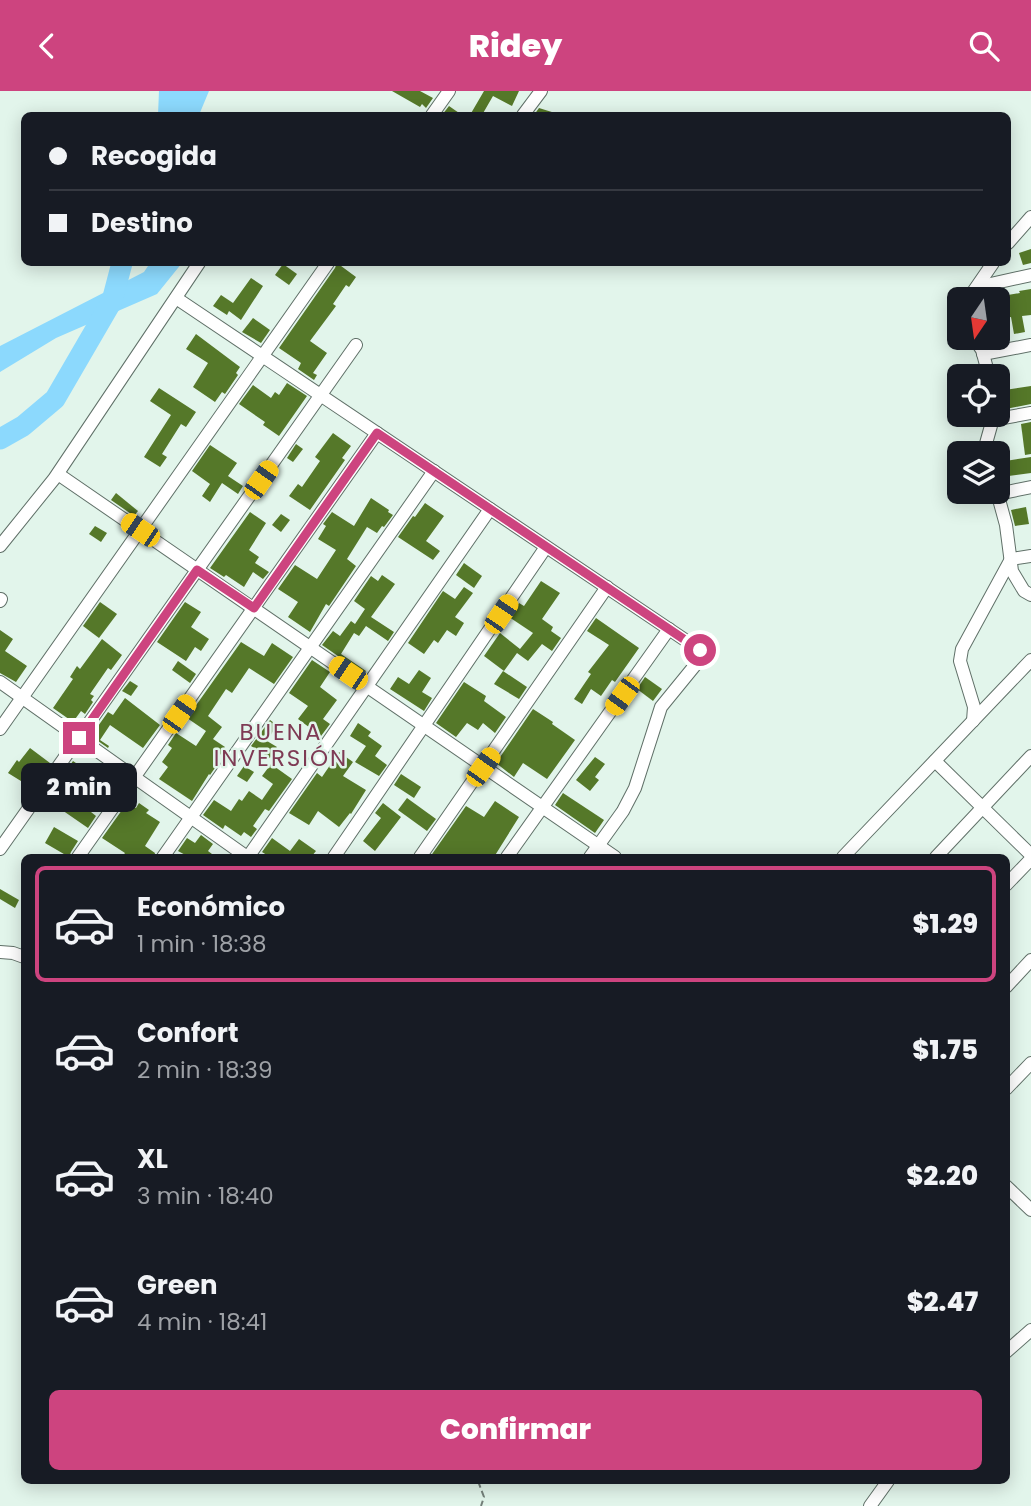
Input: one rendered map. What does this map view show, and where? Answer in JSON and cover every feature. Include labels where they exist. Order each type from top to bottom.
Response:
[{"type":"street","points":[[434,112],[449,91]]},
{"type":"street","points":[[525,112],[541,91]]},
{"type":"street","points":[[1011,240],[1031,217]]},
{"type":"street","points":[[0,546],[58,474],[198,266]]},
{"type":"street","points":[[0,729],[326,266]]},
{"type":"street","points":[[977,287],[991,266]]},
{"type":"street","points":[[977,287],[1031,275]]},
{"type":"street","points":[[176,298],[700,650],[701,658],[661,707],[635,788],[623,811],[592,854]]},
{"type":"street","points":[[0,849],[356,345]]},
{"type":"street","points":[[983,354],[1031,345]]},
{"type":"street","points":[[982,350],[986,364]]},
{"type":"street","points":[[1010,415],[1031,413]]},
{"type":"street","points":[[80,854],[377,433]]},
{"type":"street","points":[[165,854],[434,471]]},
{"type":"street","points":[[58,474],[610,854]]},
{"type":"street","points":[[1010,491],[1031,487]]},
{"type":"street","points":[[1000,504],[1006,525],[1012,571],[1024,590],[1031,595]]},
{"type":"street","points":[[249,854],[490,509]]},
{"type":"street","points":[[336,854],[547,547]]},
{"type":"street","points":[[1011,559],[1031,556]]},
{"type":"street","points":[[973,721],[974,707],[960,661],[962,649],[1011,559]]},
{"type":"street","points":[[422,854],[607,587]]},
{"type":"street","points":[[509,854],[669,629]]},
{"type":"street","points":[[846,854],[1031,660]]},
{"type":"street","points":[[0,683],[243,854]]},
{"type":"street","points":[[939,854],[1031,755]]},
{"type":"street","points":[[935,761],[1031,857],[1010,881]]},
{"type":"street","points":[[0,952],[21,956]]},
{"type":"street","points":[[1010,983],[1031,960]]},
{"type":"street","points":[[1010,1085],[1031,1063]]},
{"type":"street","points":[[1010,1190],[1031,1210]]},
{"type":"street","points":[[1010,1348],[1031,1329]]},
{"type":"street","points":[[870,1506],[886,1484]]},
{"type":"path","points":[[479,1484],[484,1497],[481,1506]]},
{"type":"water","points":[[159,91],[209,91],[200,112],[158,112]]},
{"type":"water","points":[[148,266],[180,266],[157,294],[56,338],[0,372],[0,346],[144,272]]},
{"type":"building","points":[[392,91],[420,91],[433,98],[426,108],[422,104],[420,107]]},
{"type":"building","points":[[484,91],[519,91],[512,106],[493,96],[484,112],[472,112]]},
{"type":"building","points":[[449,106],[458,112],[444,112]]},
{"type":"building","points":[[539,108],[552,112],[536,112]]},
{"type":"building","points":[[1031,249],[1031,263],[1023,265],[1019,253]]},
{"type":"building","points":[[282,266],[297,274],[289,285],[275,275]]},
{"type":"building","points":[[341,266],[356,277],[349,287],[346,285],[333,304],[336,306],[310,341],[327,353],[313,373],[317,375],[314,380],[298,369],[301,363],[279,348],[335,268]]},
{"type":"building","points":[[251,278],[263,286],[241,320],[229,311],[227,315],[213,306],[221,295],[233,303]]},
{"type":"building","points":[[1031,289],[1031,315],[1022,316],[1025,332],[1014,334],[1010,317],[1010,295],[1020,293],[1019,291]]},
{"type":"building","points":[[253,318],[270,330],[261,343],[242,332]]},
{"type":"building","points":[[196,334],[240,367],[236,373],[238,375],[225,394],[222,392],[215,402],[193,387],[208,363],[186,349]]},
{"type":"building","points":[[287,383],[307,396],[279,436],[263,425],[265,422],[239,404],[253,385],[271,398],[275,392],[279,395]]},
{"type":"building","points":[[1031,386],[1031,404],[1010,408],[1010,389]]},
{"type":"building","points":[[159,388],[196,412],[186,427],[181,424],[162,454],[167,457],[160,467],[144,457],[171,415],[150,401]]},
{"type":"building","points":[[1031,422],[1031,454],[1025,455],[1021,424]]},
{"type":"building","points":[[333,433],[351,446],[342,458],[345,460],[310,510],[289,496],[298,484],[302,487],[320,461],[315,457]]},
{"type":"building","points":[[296,444],[303,449],[293,462],[287,458]]},
{"type":"building","points":[[210,445],[237,463],[228,476],[243,486],[238,494],[222,483],[210,502],[202,496],[210,484],[192,471]]},
{"type":"building","points":[[1031,457],[1031,473],[1010,476],[1010,460]]},
{"type":"building","points":[[116,493],[138,511],[134,516],[111,500]]},
{"type":"building","points":[[371,498],[393,515],[377,533],[367,527],[347,559],[356,566],[329,606],[326,604],[310,632],[288,617],[298,602],[278,589],[295,565],[317,579],[336,550],[318,539],[326,526],[323,524],[332,512],[354,526]]},
{"type":"building","points":[[425,503],[444,516],[426,541],[440,551],[433,560],[398,537]]},
{"type":"building","points":[[1026,507],[1029,524],[1015,526],[1011,510]]},
{"type":"building","points":[[250,512],[266,523],[249,550],[259,557],[255,563],[269,572],[263,579],[253,572],[244,587],[210,568]]},
{"type":"building","points":[[281,514],[290,520],[281,532],[272,525]]},
{"type":"building","points":[[95,526],[107,533],[101,542],[89,534]]},
{"type":"building","points":[[464,563],[482,576],[474,588],[456,575]]},
{"type":"building","points":[[382,575],[395,584],[371,617],[394,632],[388,641],[366,626],[359,636],[354,633],[341,654],[366,671],[364,674],[322,645],[333,631],[340,636],[351,621],[355,624],[365,609],[354,601],[371,576],[378,581]]},
{"type":"building","points":[[541,581],[560,593],[542,619],[553,627],[551,631],[561,638],[552,651],[542,644],[528,661],[517,653],[504,671],[484,656],[500,633],[520,649],[533,633],[509,617],[519,603],[524,606]]},
{"type":"building","points":[[464,587],[473,593],[455,617],[464,623],[456,636],[447,630],[438,643],[434,640],[424,654],[408,643],[443,591],[455,599]]},
{"type":"building","points":[[100,602],[117,614],[99,638],[83,626]]},
{"type":"building","points":[[185,602],[201,612],[191,627],[209,639],[201,651],[195,647],[186,661],[157,642]]},
{"type":"building","points":[[596,618],[639,648],[615,682],[612,680],[601,696],[591,689],[582,704],[574,699],[591,674],[588,672],[609,645],[587,631]]},
{"type":"building","points":[[0,630],[13,639],[5,651],[27,666],[16,682],[0,673]]},
{"type":"building","points":[[102,639],[122,655],[111,670],[108,668],[90,694],[94,696],[91,700],[93,702],[85,714],[81,711],[73,722],[53,708],[73,679],[70,677],[77,666],[80,669]]},
{"type":"building","points":[[241,642],[264,656],[272,643],[293,657],[274,684],[249,668],[232,693],[226,689],[208,716],[222,727],[213,739],[225,747],[215,763],[217,765],[192,801],[159,779],[168,767],[162,762],[172,748],[168,745],[176,733],[196,746],[206,731],[187,718]]},
{"type":"building","points":[[312,660],[330,672],[320,687],[337,700],[323,719],[330,724],[321,736],[298,719],[308,706],[289,693]]},
{"type":"building","points":[[178,661],[196,674],[190,683],[172,670]]},
{"type":"building","points":[[419,670],[431,678],[422,692],[432,698],[424,711],[390,689],[398,677],[409,684]]},
{"type":"building","points":[[503,671],[527,687],[519,699],[494,684]]},
{"type":"building","points":[[645,677],[662,689],[653,701],[637,689]]},
{"type":"building","points":[[130,681],[138,686],[131,696],[122,691]]},
{"type":"building","points":[[464,682],[486,696],[484,701],[506,717],[495,733],[483,723],[478,730],[467,723],[456,737],[436,723]]},
{"type":"building","points":[[125,698],[160,725],[143,748],[110,725],[100,740],[109,746],[108,748],[91,736],[108,712],[113,715]]},
{"type":"building","points":[[533,709],[575,740],[547,779],[523,763],[514,777],[496,763]]},
{"type":"building","points":[[270,720],[277,725],[267,741],[277,747],[270,758],[251,746]]},
{"type":"building","points":[[358,723],[371,732],[368,736],[382,746],[375,756],[387,765],[379,776],[355,762],[366,746],[350,736]]},
{"type":"building","points":[[30,748],[50,763],[43,772],[40,770],[29,786],[8,773]]},
{"type":"building","points":[[339,752],[353,762],[343,776],[366,790],[339,827],[318,811],[309,825],[289,813],[317,773],[322,777]]},
{"type":"building","points":[[595,757],[605,764],[595,777],[599,780],[590,791],[576,780]]},
{"type":"building","points":[[73,761],[110,786],[91,812],[96,816],[88,828],[46,799]]},
{"type":"building","points":[[271,764],[292,779],[269,811],[265,809],[253,826],[257,829],[251,837],[244,832],[241,836],[225,825],[223,829],[203,815],[214,800],[231,811],[249,791],[262,800],[273,784],[262,776]]},
{"type":"building","points":[[244,766],[254,772],[247,782],[237,776]]},
{"type":"building","points":[[401,774],[421,787],[414,798],[394,785]]},
{"type":"building","points":[[563,793],[604,820],[595,833],[555,805]]},
{"type":"building","points":[[407,798],[436,819],[427,831],[398,810]]},
{"type":"building","points":[[495,801],[519,817],[496,854],[432,854],[466,806],[484,817]]},
{"type":"building","points":[[127,803],[136,808],[139,803],[149,810],[146,813],[160,822],[145,846],[155,854],[124,854],[102,838]]},
{"type":"building","points":[[383,803],[401,817],[375,851],[363,841],[381,818],[375,813]]},
{"type":"building","points":[[54,827],[78,841],[70,854],[64,854],[45,843]]},
{"type":"building","points":[[201,835],[213,844],[208,851],[212,854],[184,854],[178,851],[187,838],[195,843]]},
{"type":"building","points":[[272,838],[290,851],[299,839],[316,851],[314,854],[262,852]]},
{"type":"building","points":[[0,889],[19,900],[15,908],[0,899]]},
{"type":"waterway","points":[[0,439],[23,426],[55,399],[112,301],[121,266]]},
{"type":"district","name":"BUENA INVERSIÓN","points":[[281,745]]},
{"type":"route","points":[[79,738],[197,570],[254,608],[377,433],[700,650]]}]
